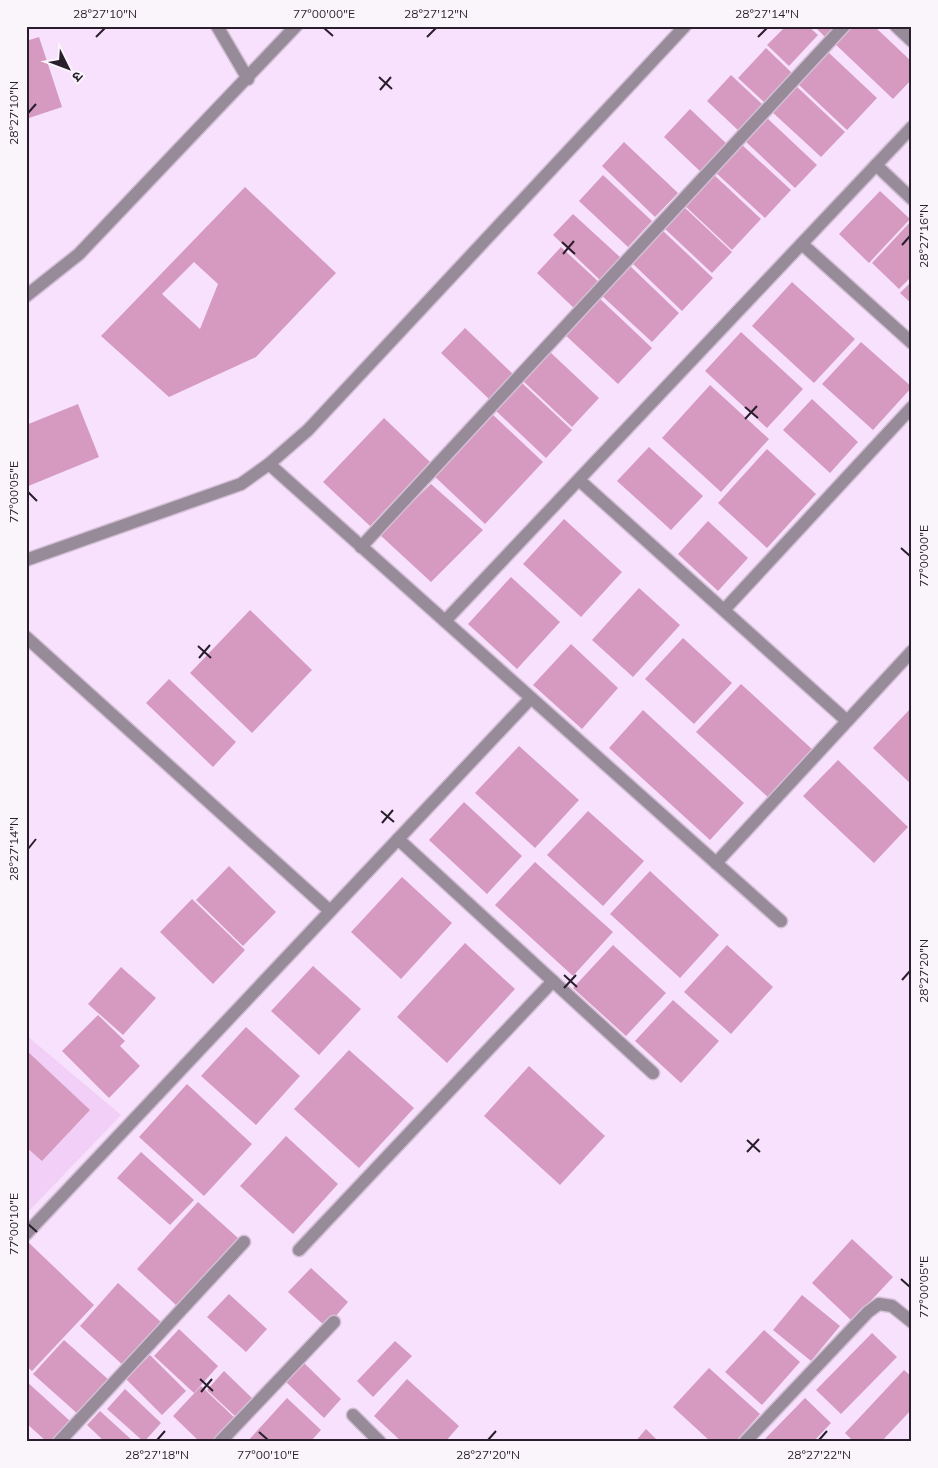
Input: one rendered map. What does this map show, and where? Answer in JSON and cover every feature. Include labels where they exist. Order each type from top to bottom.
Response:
[{"type":"street","points":[[217,26],[248,79]]},
{"type":"street","points":[[26,296],[79,254],[248,79],[296,26]]},
{"type":"street","points":[[26,560],[240,484],[269,464],[308,430],[684,26]]},
{"type":"street","points":[[361,547],[844,26]]},
{"type":"street","points":[[896,26],[912,42]]},
{"type":"street","points":[[445,621],[912,126]]},
{"type":"street","points":[[876,165],[912,198]]},
{"type":"street","points":[[802,244],[912,342]]},
{"type":"street","points":[[724,610],[912,407]]},
{"type":"street","points":[[269,464],[781,922]]},
{"type":"street","points":[[579,480],[847,721]]},
{"type":"street","points":[[26,637],[330,912]]},
{"type":"street","points":[[716,863],[912,651]]},
{"type":"street","points":[[26,1234],[531,698]]},
{"type":"street","points":[[398,839],[653,1072]]},
{"type":"street","points":[[299,1250],[554,981]]},
{"type":"street","points":[[59,1442],[244,1242]]},
{"type":"street","points":[[745,1442],[868,1312],[879,1304],[892,1306],[912,1322]]},
{"type":"street","points":[[220,1442],[334,1322]]},
{"type":"street","points":[[353,1415],[380,1442]]},
{"type":"shaded area","points":[[26,1035],[121,1115],[26,1214]]},
{"type":"building","points":[[786,26],[808,26],[818,35],[789,66],[767,45]]},
{"type":"building","points":[[814,26],[836,26],[825,37]]},
{"type":"building","points":[[848,26],[874,26],[912,62],[912,79],[893,99],[833,42]]},
{"type":"building","points":[[39,37],[62,107],[29,118],[26,110],[26,41]]},
{"type":"building","points":[[766,48],[792,73],[764,102],[738,78]]},
{"type":"building","points":[[828,52],[877,98],[847,130],[798,84]]},
{"type":"building","points":[[731,75],[764,106],[740,132],[707,101]]},
{"type":"building","points":[[794,84],[845,132],[821,157],[770,110]]},
{"type":"building","points":[[690,109],[729,146],[703,174],[664,137]]},
{"type":"building","points":[[766,117],[817,165],[795,188],[744,140]]},
{"type":"building","points":[[624,142],[678,193],[655,217],[602,166]]},
{"type":"building","points":[[741,144],[791,190],[765,218],[715,172]]},
{"type":"building","points":[[712,173],[761,219],[732,250],[683,204]]},
{"type":"building","points":[[603,175],[652,221],[628,247],[579,201]]},
{"type":"building","points":[[245,187],[336,273],[256,357],[169,397],[101,336]],"holes":[[[194,262],[218,284],[200,329],[162,294]]]},
{"type":"building","points":[[880,191],[910,219],[869,263],[839,234]]},
{"type":"building","points":[[684,207],[732,252],[712,273],[664,228]]},
{"type":"building","points":[[573,214],[621,258],[600,280],[553,235]]},
{"type":"building","points":[[912,220],[912,276],[899,289],[872,263]]},
{"type":"building","points":[[662,230],[713,278],[682,311],[631,262]]},
{"type":"building","points":[[561,247],[601,284],[576,310],[537,273]]},
{"type":"building","points":[[628,264],[679,313],[652,342],[600,294]]},
{"type":"building","points":[[912,281],[912,304],[900,293]]},
{"type":"building","points":[[792,282],[855,339],[814,383],[752,326]]},
{"type":"building","points":[[598,297],[652,348],[618,384],[563,333]]},
{"type":"building","points":[[465,328],[514,375],[490,400],[441,353]]},
{"type":"building","points":[[741,332],[803,389],[767,428],[705,371]]},
{"type":"building","points":[[861,342],[912,387],[873,430],[822,384]]},
{"type":"building","points":[[550,352],[599,398],[572,427],[523,381]]},
{"type":"building","points":[[521,382],[572,430],[546,458],[495,410]]},
{"type":"building","points":[[710,385],[769,439],[721,492],[662,438]]},
{"type":"building","points":[[812,399],[858,442],[830,473],[783,430]]},
{"type":"building","points":[[78,404],[99,457],[26,487],[26,425]]},
{"type":"building","points":[[491,413],[543,462],[485,524],[433,475]]},
{"type":"building","points":[[384,418],[430,462],[370,526],[323,482]]},
{"type":"building","points":[[649,447],[703,496],[671,530],[617,481]]},
{"type":"building","points":[[767,449],[816,494],[767,548],[718,503]]},
{"type":"building","points":[[431,484],[483,530],[431,582],[379,534]]},
{"type":"building","points":[[564,519],[622,572],[581,617],[523,564]]},
{"type":"building","points":[[708,521],[748,558],[718,591],[678,554]]},
{"type":"building","points":[[511,577],[560,622],[517,669],[468,624]]},
{"type":"building","points":[[639,588],[680,625],[633,677],[592,640]]},
{"type":"building","points":[[250,610],[312,670],[252,733],[190,673]]},
{"type":"building","points":[[683,638],[732,683],[694,724],[645,679]]},
{"type":"building","points":[[571,644],[618,688],[582,729],[533,685]]},
{"type":"building","points":[[169,679],[236,742],[213,767],[146,703]]},
{"type":"building","points":[[741,684],[813,750],[769,798],[696,732]]},
{"type":"building","points":[[912,707],[912,785],[873,748]]},
{"type":"building","points":[[643,710],[744,803],[710,840],[609,748]]},
{"type":"building","points":[[519,746],[579,800],[535,848],[475,793]]},
{"type":"building","points":[[838,760],[908,827],[874,863],[803,796]]},
{"type":"building","points":[[464,802],[522,856],[487,894],[429,840]]},
{"type":"building","points":[[588,811],[644,861],[603,906],[547,855]]},
{"type":"building","points":[[535,862],[613,932],[573,976],[495,905]]},
{"type":"building","points":[[229,866],[276,912],[243,946],[196,900]]},
{"type":"building","points":[[650,871],[719,935],[680,978],[610,914]]},
{"type":"building","points":[[402,877],[452,923],[401,979],[351,932]]},
{"type":"building","points":[[192,899],[245,950],[213,984],[160,932]]},
{"type":"building","points":[[465,943],[515,989],[447,1063],[397,1017]]},
{"type":"building","points":[[613,945],[666,993],[626,1036],[573,988]]},
{"type":"building","points":[[727,945],[773,987],[731,1034],[684,992]]},
{"type":"building","points":[[313,966],[361,1009],[319,1055],[271,1011]]},
{"type":"building","points":[[121,967],[156,998],[123,1035],[88,1004]]},
{"type":"building","points":[[673,1000],[719,1041],[681,1083],[635,1041]]},
{"type":"building","points":[[98,1015],[125,1041],[120,1046],[140,1066],[109,1098],[62,1051]]},
{"type":"building","points":[[246,1027],[300,1076],[256,1125],[201,1076]]},
{"type":"building","points":[[26,1050],[90,1110],[42,1161],[26,1147]]},
{"type":"building","points":[[349,1050],[414,1108],[359,1168],[294,1109]]},
{"type":"building","points":[[529,1066],[605,1136],[560,1185],[484,1116]]},
{"type":"building","points":[[187,1084],[252,1144],[204,1196],[139,1137]]},
{"type":"building","points":[[286,1136],[338,1184],[293,1234],[240,1186]]},
{"type":"building","points":[[141,1152],[194,1200],[170,1225],[117,1178]]},
{"type":"building","points":[[198,1202],[238,1238],[177,1306],[137,1269]]},
{"type":"building","points":[[852,1239],[893,1277],[852,1321],[812,1283]]},
{"type":"building","points":[[28,1242],[94,1305],[32,1371],[26,1366]]},
{"type":"building","points":[[311,1268],[348,1302],[326,1327],[288,1292]]},
{"type":"building","points":[[118,1283],[162,1323],[125,1367],[80,1326]]},
{"type":"building","points":[[229,1294],[267,1329],[246,1352],[207,1317]]},
{"type":"building","points":[[802,1295],[840,1326],[811,1361],[773,1330]]},
{"type":"building","points":[[179,1329],[218,1366],[194,1393],[154,1356]]},
{"type":"building","points":[[764,1330],[800,1362],[762,1405],[725,1372]]},
{"type":"building","points":[[872,1333],[897,1357],[841,1414],[816,1390]]},
{"type":"building","points":[[64,1340],[110,1381],[79,1415],[33,1374]]},
{"type":"building","points":[[395,1341],[412,1356],[373,1397],[357,1381]]},
{"type":"building","points":[[150,1355],[186,1391],[162,1415],[126,1379]]},
{"type":"building","points":[[304,1363],[341,1399],[324,1418],[286,1382]]},
{"type":"building","points":[[709,1368],[760,1414],[735,1442],[711,1442],[673,1407]]},
{"type":"building","points":[[904,1370],[912,1377],[912,1409],[881,1442],[854,1442],[845,1433]]},
{"type":"building","points":[[224,1371],[252,1398],[235,1416],[207,1390]]},
{"type":"building","points":[[407,1379],[459,1426],[445,1442],[402,1442],[374,1416]]},
{"type":"building","points":[[26,1381],[70,1421],[51,1442],[47,1442],[26,1423]]},
{"type":"building","points":[[201,1386],[237,1420],[217,1442],[200,1442],[173,1416]]},
{"type":"building","points":[[125,1389],[161,1423],[144,1442],[107,1409]]},
{"type":"building","points":[[287,1398],[321,1430],[310,1442],[247,1442]]},
{"type":"building","points":[[805,1398],[831,1423],[813,1442],[762,1442]]},
{"type":"building","points":[[100,1411],[134,1442],[105,1442],[87,1425]]},
{"type":"building","points":[[646,1429],[659,1442],[635,1442]]}]
